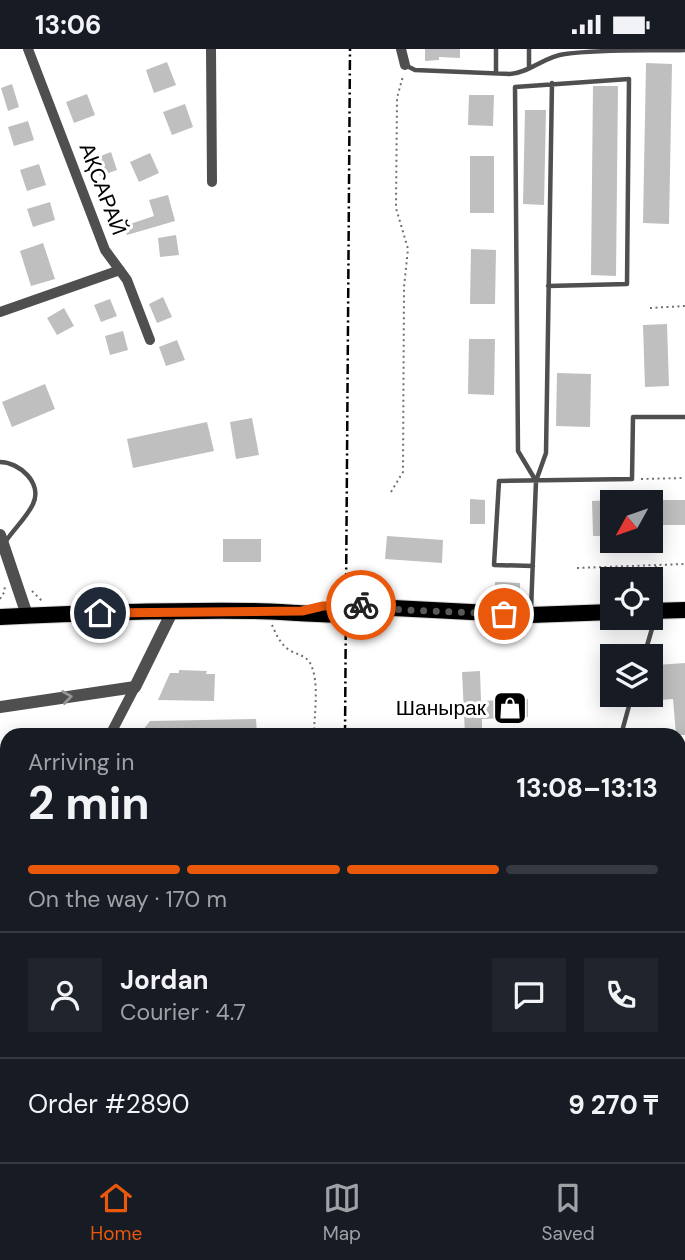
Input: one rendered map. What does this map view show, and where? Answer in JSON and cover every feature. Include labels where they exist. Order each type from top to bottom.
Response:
[{"type":"highway","points":[[0,617],[173,610],[302,611],[344,605],[531,615],[600,612]]},
{"type":"highway","points":[[663,611],[685,612]]},
{"type":"street","name":"АҚСАРАЙ","points":[[28,49],[105,250],[120,270],[150,340]]},
{"type":"street","points":[[211,49],[212,182]]},
{"type":"street","points":[[401,49],[405,65]]},
{"type":"street","points":[[0,312],[120,270]]},
{"type":"street","points":[[1,540],[27,615]]},
{"type":"street","points":[[114,728],[173,610]]},
{"type":"street","points":[[0,707],[135,687]]},
{"type":"lane","points":[[496,49],[496,72]]},
{"type":"lane","points":[[529,49],[529,67]]},
{"type":"lane","points":[[405,65],[415,71],[521,73],[559,52],[685,50]]},
{"type":"lane","points":[[537,481],[518,451],[515,87],[629,79],[627,284],[548,286]]},
{"type":"lane","points":[[531,615],[537,481],[546,453],[552,83]]},
{"type":"lane","points":[[533,566],[495,565],[499,481],[632,479],[633,417],[685,417]]},
{"type":"lane","points":[[0,462],[8,462],[29,475],[35,494],[33,503],[1,540]]},
{"type":"lane","points":[[623,728],[629,707]]},
{"type":"path","points":[[391,492],[403,472],[404,287],[408,249],[396,208],[397,98],[405,65]]},
{"type":"path","points":[[650,308],[685,306]]},
{"type":"path","points":[[632,479],[685,478]]},
{"type":"path","points":[[577,568],[685,564]]},
{"type":"path","points":[[28,587],[39,601],[51,603]]},
{"type":"path","points":[[266,611],[277,637],[289,651],[302,655],[310,663],[314,680],[314,728]]},
{"type":"building","points":[[425,49],[460,49],[460,58],[439,57],[439,60],[425,61]]},
{"type":"building","points":[[167,62],[176,85],[154,93],[146,70]]},
{"type":"building","points":[[646,63],[672,64],[669,224],[643,223]]},
{"type":"building","points":[[12,84],[19,107],[8,111],[1,88]]},
{"type":"building","points":[[593,86],[618,86],[616,276],[591,275]]},
{"type":"building","points":[[87,94],[95,115],[74,123],[66,102]]},
{"type":"building","points":[[469,95],[494,95],[493,126],[468,125]]},
{"type":"building","points":[[185,104],[193,127],[172,135],[163,112]]},
{"type":"building","points":[[525,110],[546,110],[544,205],[523,204]]},
{"type":"building","points":[[28,121],[34,140],[14,146],[8,127]]},
{"type":"building","points":[[111,152],[117,170],[100,176],[93,159]]},
{"type":"building","points":[[150,153],[159,173],[139,182],[130,162]]},
{"type":"building","points":[[470,156],[494,156],[494,213],[470,213]]},
{"type":"building","points":[[39,164],[46,185],[27,191],[20,170]]},
{"type":"building","points":[[168,195],[175,221],[127,235],[124,226],[154,216],[149,200]]},
{"type":"building","points":[[50,202],[55,220],[33,227],[27,209]]},
{"type":"building","points":[[176,235],[179,255],[160,257],[158,238]]},
{"type":"building","points":[[43,243],[55,279],[31,286],[20,251]]},
{"type":"building","points":[[471,249],[496,250],[495,304],[470,304]]},
{"type":"building","points":[[163,297],[172,317],[157,323],[149,304]]},
{"type":"building","points":[[110,299],[117,316],[101,322],[94,305]]},
{"type":"building","points":[[64,308],[74,326],[57,335],[47,318]]},
{"type":"building","points":[[667,324],[669,386],[645,387],[643,325]]},
{"type":"building","points":[[123,331],[128,350],[110,355],[105,336]]},
{"type":"building","points":[[469,339],[495,339],[494,395],[468,394]]},
{"type":"building","points":[[177,340],[185,360],[166,366],[159,347]]},
{"type":"building","points":[[557,373],[591,374],[590,427],[556,426]]},
{"type":"building","points":[[45,384],[55,409],[12,427],[2,402]]},
{"type":"building","points":[[252,418],[259,455],[236,459],[230,422]]},
{"type":"building","points":[[207,422],[214,451],[133,468],[127,439]]},
{"type":"building","points":[[470,499],[485,500],[485,524],[470,524]]},
{"type":"building","points":[[663,500],[685,500],[685,525],[663,525]]},
{"type":"building","points":[[592,501],[600,501],[600,536],[593,536]]},
{"type":"building","points":[[387,536],[443,540],[442,563],[385,559]]},
{"type":"building","points":[[223,539],[261,539],[261,562],[223,562]]},
{"type":"building","points":[[495,582],[520,583],[520,593],[495,592]]},
{"type":"building","points":[[685,663],[685,728],[675,728],[673,699],[663,700],[663,665]]},
{"type":"building","points":[[179,670],[215,674],[214,701],[158,700],[170,673],[179,673]]},
{"type":"building","points":[[480,671],[481,701],[528,699],[528,717],[482,719],[482,728],[465,728],[462,672]]},
{"type":"building","points":[[256,719],[257,728],[144,728],[150,721]]},
{"type":"railway","points":[[345,728],[350,49]]},
{"type":"way so far","points":[[361,605],[384,609],[504,614]]},
{"type":"place","name":"Шанырак","points":[[510,708]]},
{"type":"route","points":[[100,613],[173,610],[302,611],[323,606],[361,605]]}]
